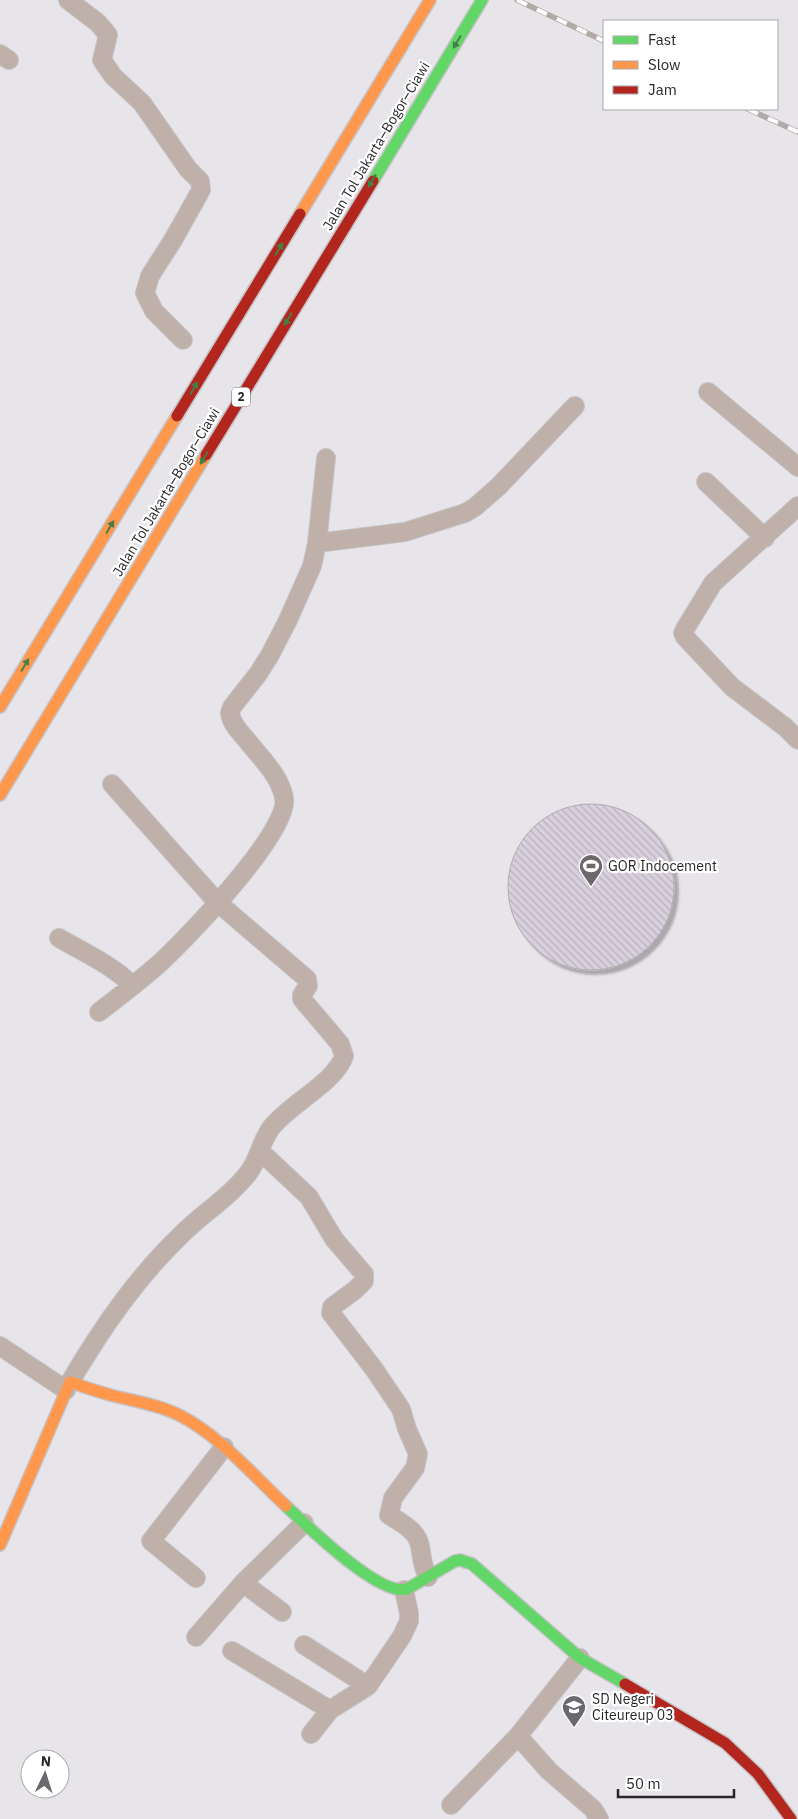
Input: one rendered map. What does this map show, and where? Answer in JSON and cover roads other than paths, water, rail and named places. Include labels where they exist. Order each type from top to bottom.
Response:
[{"type":"main road","points":[[0,707],[430,0]]},
{"type":"main road","name":"Jalan Tol Jakarta–Bogor–Ciawi","points":[[0,795],[482,0]]},
{"type":"main road","points":[[0,1545],[68,1386],[161,1408],[178,1414],[200,1427],[224,1447],[304,1523],[370,1578],[392,1589],[404,1590],[460,1560],[472,1564],[580,1658],[725,1743],[758,1774],[791,1819]]},
{"type":"street","points":[[68,0],[98,23],[108,35],[102,60],[113,76],[142,104],[188,168],[200,181],[200,190],[196,199],[150,276],[145,293],[154,311],[183,340]]},
{"type":"street","points":[[708,392],[798,467]]},
{"type":"street","points":[[317,542],[405,532],[465,513],[475,507],[499,486],[576,406]]},
{"type":"street","points":[[99,1012],[133,986],[203,921],[262,848],[282,815],[285,802],[273,773],[237,729],[230,713],[232,707],[258,674],[288,620],[312,566],[317,542],[326,458]]},
{"type":"street","points":[[706,482],[764,538]]},
{"type":"street","points":[[798,506],[713,583],[685,629],[684,636],[732,687],[785,727],[798,740]]},
{"type":"street","points":[[0,1346],[68,1386],[98,1334],[131,1289],[181,1234],[243,1180],[255,1163],[271,1128],[287,1110],[321,1085],[343,1060],[344,1053],[340,1044],[302,999],[302,995],[308,986],[307,979],[217,902],[112,784]]},
{"type":"street","points":[[59,938],[109,966],[121,974],[133,986]]},
{"type":"street","points":[[260,1151],[309,1197],[334,1239],[364,1274],[364,1280],[355,1290],[332,1307],[331,1313],[402,1409],[407,1429],[418,1454],[415,1468],[393,1498],[389,1515],[410,1528],[420,1544],[420,1556],[428,1577]]},
{"type":"street","points":[[196,1578],[151,1541],[224,1447]]},
{"type":"street","points":[[196,1638],[242,1584],[304,1523]]},
{"type":"street","points":[[242,1584],[282,1612]]},
{"type":"street","points":[[311,1734],[330,1710],[368,1686],[407,1628],[409,1613],[404,1590]]},
{"type":"street","points":[[304,1645],[368,1686]]},
{"type":"street","points":[[232,1651],[330,1710]]},
{"type":"street","points":[[451,1805],[518,1736],[580,1658]]},
{"type":"street","points":[[518,1736],[549,1772],[593,1809],[599,1819]]},
{"type":"railway","points":[[517,0],[603,41]]},
{"type":"railway","points":[[750,110],[798,132]]},
{"type":"place","name":"GOR Indocement","points":[[591,887]]},
{"type":"place","name":"SD Negeri Citeureup 03","points":[[574,1728]]}]
